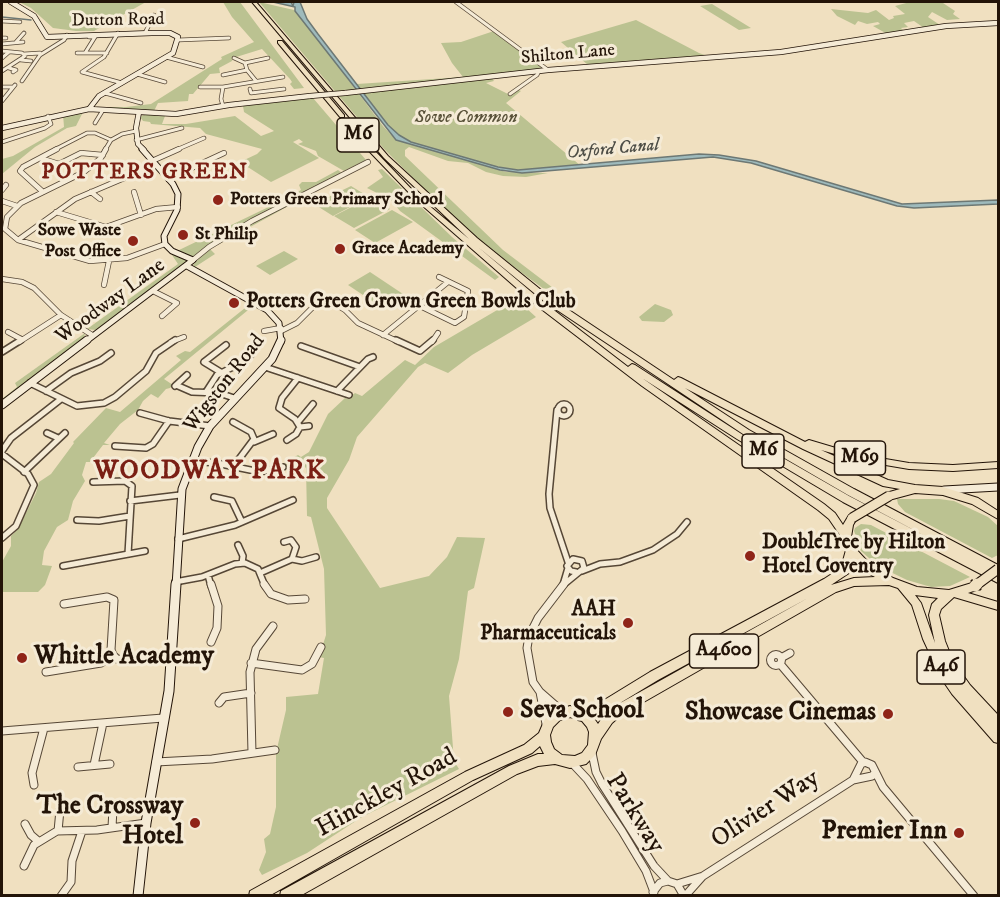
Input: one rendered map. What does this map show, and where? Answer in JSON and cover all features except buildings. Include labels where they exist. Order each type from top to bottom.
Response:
[{"type":"highway","name":"M6","points":[[246,2],[379,159],[466,243],[618,358],[740,437],[846,499],[999,579]]},
{"type":"highway","name":"M6","points":[[254,2],[386,157],[543,302],[746,432],[851,492],[999,570]]},
{"type":"highway","points":[[543,302],[678,381],[797,443],[886,483],[915,489],[933,489],[968,498],[999,515]]},
{"type":"highway","points":[[543,302],[645,384],[832,516],[846,537],[850,550],[864,565],[902,587],[917,591],[952,593],[999,606]]},
{"type":"highway","name":"M69","points":[[730,408],[810,444],[867,459],[928,468],[999,465]]},
{"type":"highway","points":[[846,537],[852,518],[889,495],[915,489]]},
{"type":"highway","name":"A4600","points":[[582,716],[605,706],[654,676],[828,582],[845,570],[850,550]]},
{"type":"highway","points":[[952,593],[975,586],[999,570]]},
{"type":"highway","name":"A4600","points":[[595,738],[608,719],[617,711],[833,589],[854,582],[889,581]]},
{"type":"highway","name":"A46","points":[[902,587],[916,603],[928,639],[945,674],[962,698],[999,738]]},
{"type":"highway","name":"A46","points":[[952,593],[936,607],[934,615],[940,641],[949,664],[966,689],[999,723]]},
{"type":"highway","points":[[564,713],[582,716],[592,724],[595,738],[592,753],[580,761],[572,762],[557,758],[546,747],[545,731],[556,716],[564,713]]},
{"type":"highway","name":"Hinckley Road","points":[[255,896],[469,776],[528,749],[545,731]]},
{"type":"highway","name":"Hinckley Road","points":[[286,896],[513,770],[538,760],[557,758]]},
{"type":"street","name":"Dutton Road","points":[[10,2],[34,16],[47,37],[145,33],[173,34],[178,40],[173,53],[95,99],[88,109]]},
{"type":"street","points":[[456,2],[548,70]]},
{"type":"street","points":[[145,33],[154,15]]},
{"type":"street","points":[[2,21],[18,22],[11,27]]},
{"type":"street","name":"Shilton Lane","points":[[2,128],[88,109],[176,114],[223,106],[548,70],[775,53],[946,26],[999,23]]},
{"type":"street","points":[[16,42],[24,33]]},
{"type":"street","points":[[118,33],[107,53],[82,72],[122,83]]},
{"type":"street","points":[[31,78],[24,79],[38,58],[64,40],[67,35]]},
{"type":"street","points":[[84,37],[95,37],[85,53]]},
{"type":"street","points":[[178,40],[229,38]]},
{"type":"street","points":[[53,46],[50,45],[52,40],[58,40]]},
{"type":"street","points":[[2,45],[23,42]]},
{"type":"street","points":[[2,51],[24,54],[40,53]]},
{"type":"street","points":[[2,58],[9,52]]},
{"type":"street","points":[[77,53],[107,53]]},
{"type":"street","points":[[2,71],[21,60],[24,54]]},
{"type":"street","points":[[166,57],[203,67]]},
{"type":"street","points":[[234,58],[245,63],[268,58]]},
{"type":"street","points":[[21,60],[31,61]]},
{"type":"street","points":[[245,63],[247,70],[256,81]]},
{"type":"street","points":[[9,68],[16,70],[13,72]]},
{"type":"street","points":[[223,75],[247,70]]},
{"type":"street","points":[[510,94],[537,75],[539,71]]},
{"type":"street","points":[[137,74],[165,82]]},
{"type":"street","points":[[201,88],[267,81],[283,76]]},
{"type":"street","points":[[267,81],[269,91]]},
{"type":"street","points":[[2,87],[14,86],[2,101]]},
{"type":"street","points":[[223,87],[221,99],[223,106]]},
{"type":"street","points":[[250,89],[251,93],[284,89]]},
{"type":"street","points":[[105,93],[141,103]]},
{"type":"street","points":[[95,123],[103,110]]},
{"type":"street","points":[[139,112],[136,140],[178,194],[178,207],[164,233],[165,244],[172,251],[193,260]]},
{"type":"street","points":[[3,140],[48,127],[51,122],[48,116]]},
{"type":"street","points":[[136,140],[182,128]]},
{"type":"street","points":[[136,131],[122,134],[111,140],[103,155],[84,172],[17,206],[3,222],[7,232],[18,240],[79,259],[109,261],[127,258],[165,244]]},
{"type":"street","points":[[43,192],[20,171],[23,167],[87,133],[95,133],[111,140]]},
{"type":"street","points":[[23,135],[28,142]]},
{"type":"street","points":[[18,240],[73,200],[204,138]]},
{"type":"street","points":[[40,158],[59,164],[81,153],[103,155]]},
{"type":"street","points":[[168,179],[224,153]]},
{"type":"street","name":"Woodway Lane","points":[[2,405],[209,247],[252,220],[368,162]]},
{"type":"street","points":[[2,190],[6,185]]},
{"type":"street","points":[[91,192],[100,199]]},
{"type":"street","points":[[134,192],[141,215]]},
{"type":"street","points":[[2,201],[17,206]]},
{"type":"street","points":[[56,212],[101,227],[119,225],[156,209],[178,207]]},
{"type":"street","points":[[104,285],[109,261]]},
{"type":"street","name":"Wigston Road","points":[[138,896],[146,823],[171,653],[180,495],[191,461],[210,426],[265,367],[281,341],[281,329],[267,310],[187,266]]},
{"type":"street","points":[[418,305],[458,322],[464,315],[468,291],[439,277]]},
{"type":"street","points":[[2,279],[18,281],[34,288],[61,315],[92,335]]},
{"type":"street","points":[[383,335],[448,282]]},
{"type":"street","points":[[153,291],[177,303],[161,316]]},
{"type":"street","points":[[264,331],[281,329],[298,323],[313,307],[327,299],[345,310],[358,323],[421,351],[438,333]]},
{"type":"street","points":[[2,352],[61,315]]},
{"type":"street","points":[[8,332],[21,339]]},
{"type":"street","points":[[30,383],[81,407],[98,405],[110,400],[146,371],[156,353],[172,340],[184,338]]},
{"type":"street","points":[[222,373],[201,361],[217,348],[226,345]]},
{"type":"street","points":[[302,346],[360,367]]},
{"type":"street","points":[[206,392],[212,381],[247,360],[253,350]]},
{"type":"street","points":[[46,391],[71,373],[100,361],[112,352]]},
{"type":"street","points":[[337,391],[370,357]]},
{"type":"street","points":[[265,367],[349,395]]},
{"type":"street","points":[[187,375],[175,386],[192,392],[219,393],[234,398]]},
{"type":"street","points":[[271,410],[279,407],[286,393],[298,378]]},
{"type":"street","points":[[2,538],[16,526],[33,489],[33,481],[2,453],[11,438],[61,399]]},
{"type":"street","points":[[287,440],[296,434],[299,424],[313,404]]},
{"type":"street","points":[[555,427],[571,410],[567,405],[559,406],[557,410],[555,427],[549,501],[552,521],[564,546],[568,565],[562,586]]},
{"type":"street","points":[[279,407],[299,424],[309,426]]},
{"type":"street","points":[[557,410],[566,415]]},
{"type":"street","points":[[140,413],[169,421],[210,426]]},
{"type":"street","points":[[115,446],[146,448],[153,444],[169,421]]},
{"type":"street","points":[[233,422],[251,432],[254,442]]},
{"type":"street","points":[[47,433],[58,438]]},
{"type":"street","points":[[24,472],[48,452],[58,438],[65,433]]},
{"type":"street","points":[[233,466],[254,442],[273,434]]},
{"type":"street","points":[[191,461],[260,472],[282,467]]},
{"type":"street","points":[[93,482],[128,482],[132,488],[128,554]]},
{"type":"street","points":[[933,489],[999,487]]},
{"type":"street","points":[[130,501],[180,495]]},
{"type":"street","points":[[214,497],[233,503],[242,522]]},
{"type":"street","points":[[177,539],[217,531],[293,500]]},
{"type":"street","points":[[76,520],[110,520],[130,516]]},
{"type":"street","points":[[568,565],[579,571],[600,564],[620,562],[653,550],[677,534],[687,522]]},
{"type":"street","points":[[289,539],[296,547],[292,559]]},
{"type":"street","points":[[238,545],[243,556],[242,563]]},
{"type":"street","points":[[545,731],[540,692],[528,664],[529,636],[538,618],[562,586],[584,565],[564,546]]},
{"type":"street","points":[[61,566],[145,551]]},
{"type":"street","points":[[260,573],[292,559],[302,561],[316,557]]},
{"type":"street","points":[[568,565],[579,560],[600,564]]},
{"type":"street","points":[[175,582],[207,575],[242,563],[253,565],[271,594],[288,600],[305,599]]},
{"type":"street","points":[[207,575],[218,606],[217,628],[211,642]]},
{"type":"street","points":[[64,604],[87,604],[107,597],[114,600],[111,650],[117,659],[128,660],[171,653]]},
{"type":"street","points":[[252,753],[251,663],[256,649],[273,626]]},
{"type":"street","points":[[251,663],[302,670],[312,664],[321,647]]},
{"type":"street","points":[[790,653],[781,661],[861,766],[883,787],[974,896]]},
{"type":"street","points":[[46,672],[101,663],[113,656]]},
{"type":"street","points":[[540,692],[564,713]]},
{"type":"street","points":[[221,697],[251,693]]},
{"type":"street","points":[[2,731],[163,718]]},
{"type":"street","points":[[94,765],[104,723]]},
{"type":"street","points":[[33,785],[32,773],[44,728]]},
{"type":"street","points":[[156,762],[212,759],[275,750]]},
{"type":"street","name":"Parkway","points":[[592,753],[596,772],[602,784],[654,867],[668,881]]},
{"type":"street","name":"Parkway","points":[[572,762],[587,779],[646,871],[653,894]]},
{"type":"street","points":[[78,766],[110,764]]},
{"type":"street","points":[[861,766],[872,765],[870,775]]},
{"type":"street","name":"Olivier Way","points":[[853,780],[861,766]]},
{"type":"street","name":"Olivier Way","points":[[684,896],[703,876],[853,780],[870,775]]},
{"type":"street","points":[[112,827],[113,809]]},
{"type":"street","points":[[58,831],[60,810]]},
{"type":"street","points":[[24,866],[38,841],[58,831],[82,831],[146,823]]},
{"type":"street","points":[[25,824],[31,835],[38,841]]},
{"type":"street","points":[[61,896],[71,882],[72,861],[82,831]]},
{"type":"street","name":"Olivier Way","points":[[677,884],[703,876]]},
{"type":"street","points":[[653,894],[660,883],[668,881],[677,884],[684,896]]},
{"type":"green space","points":[[19,2],[146,2],[94,31],[76,31],[53,28],[31,8]]},
{"type":"green space","points":[[223,2],[240,2],[304,88],[294,89],[290,84],[292,82],[290,79],[262,49],[233,58],[232,61],[219,68],[220,73],[210,74],[193,94],[189,94],[188,101],[158,103],[153,113],[94,107],[151,104],[222,59],[221,57],[254,42],[232,17]]},
{"type":"green space","points":[[259,2],[294,10],[299,14],[383,126],[396,140],[403,142],[409,143],[395,135],[357,84],[463,77],[441,43],[461,42],[494,31],[539,64],[542,67],[539,69],[490,76],[494,81],[486,83],[508,94],[516,89],[521,91],[506,103],[581,166],[513,172],[411,144],[506,172],[548,173],[526,177],[503,176],[486,172],[468,163],[448,161],[409,147],[405,150],[405,156],[503,250],[557,291],[552,295],[518,270],[475,236],[430,195],[385,150]]},
{"type":"green space","points":[[910,2],[943,3],[955,11],[953,14],[960,19],[947,20],[932,12],[928,17],[940,25],[924,28],[914,21],[904,23],[908,27],[901,28],[905,32],[889,35],[873,26],[880,24],[878,22],[867,24],[858,21],[855,25],[837,16],[831,9],[868,13],[876,10],[889,20],[894,18],[893,16],[905,14],[895,6]]},
{"type":"green space","points":[[712,4],[751,28],[739,30],[700,6]]},
{"type":"green space","points":[[636,20],[708,56],[588,65],[561,42]]},
{"type":"green space","name":"Sowe Common","points":[[313,98],[366,160],[344,171],[318,156],[316,151],[298,144],[303,142],[299,139],[293,142],[319,158],[271,182],[240,162],[262,149],[206,134],[200,128],[151,124],[140,117],[146,114],[165,116],[162,124],[186,124],[235,116],[261,136],[274,131],[244,112],[243,106]]},
{"type":"green space","points":[[83,112],[76,126],[67,128],[35,147],[2,174],[2,159],[13,156],[64,127],[63,114]]},
{"type":"green space","points":[[382,169],[452,237],[499,277],[495,280],[400,211],[391,200],[367,188],[383,177],[378,170]]},
{"type":"green space","points":[[338,170],[342,173],[340,175],[311,188],[194,257],[177,251],[301,190],[299,185],[302,182],[316,182]]},
{"type":"green space","points":[[336,180],[210,249],[215,254],[195,267],[193,265],[208,249],[233,233]]},
{"type":"green space","points":[[351,186],[369,197],[333,216],[314,204]]},
{"type":"green space","points":[[371,197],[390,209],[354,228],[334,216]]},
{"type":"green space","points":[[392,210],[413,222],[375,243],[355,230]]},
{"type":"green space","points":[[284,251],[298,259],[270,275],[256,266]]},
{"type":"green space","points":[[170,252],[188,261],[96,330],[87,329],[178,264]]},
{"type":"green space","points":[[370,272],[403,294],[381,307],[348,285]]},
{"type":"green space","points":[[516,299],[536,317],[472,355],[448,373],[425,363],[418,367],[357,437],[349,460],[327,498],[327,508],[380,588],[429,576],[447,557],[457,537],[485,538],[474,588],[468,591],[459,659],[449,696],[454,761],[459,769],[362,817],[307,853],[262,875],[259,870],[266,852],[264,839],[270,834],[276,807],[276,753],[286,710],[286,697],[318,694],[324,658],[319,657],[326,635],[324,569],[311,517],[307,516],[306,468],[300,462],[286,467],[285,462],[309,452],[328,414],[345,398],[348,399],[355,393],[362,396],[405,360],[415,365],[434,347]]},
{"type":"green space","points":[[250,304],[253,306],[164,379],[173,385],[158,398],[151,394],[143,401],[138,410],[120,424],[104,443],[110,445],[103,445],[90,462],[86,462],[82,475],[85,481],[73,501],[68,520],[57,527],[44,551],[42,565],[52,566],[45,585],[38,592],[2,592],[2,562],[11,546],[11,536],[18,529],[39,482],[51,474],[73,442],[106,408],[120,412],[181,360],[176,356],[185,351],[190,352]]},
{"type":"green space","points":[[655,304],[671,310],[673,315],[664,322],[642,321],[639,317]]},
{"type":"green space","points":[[85,333],[84,338],[72,348],[4,400],[2,399],[17,387],[15,383]]},
{"type":"green space","points":[[897,499],[954,501],[988,517],[998,526],[998,555],[992,558],[905,512]]},
{"type":"green space","points":[[861,524],[871,525],[970,577],[950,586],[931,587],[907,580],[878,566],[861,551],[854,531]]},
{"type":"water","points":[[273,2],[291,2],[293,6],[294,2],[300,2],[307,19],[318,34],[388,125],[399,135],[411,142],[498,167],[518,170],[699,154],[719,155],[756,161],[902,204],[998,200],[998,204],[914,208],[897,206],[751,163],[713,157],[522,173],[500,170],[396,140],[295,11],[295,7]]},
{"type":"waterway","points":[[2,17],[31,20]]},
{"type":"place","name":"Potters Green Primary School","points":[[218,200]]},
{"type":"place","name":"St Philip","points":[[183,235]]},
{"type":"place","name":"Sowe Waste Post Office","points":[[133,241]]},
{"type":"place","name":"Grace Academy","points":[[340,249]]},
{"type":"place","name":"Potters Green Crown Green Bowls Club","points":[[234,303]]},
{"type":"place","name":"DoubleTree by Hilton Hotel Coventry","points":[[750,556]]},
{"type":"place","name":"AAH Pharmaceuticals","points":[[628,623]]},
{"type":"place","name":"Whittle Academy","points":[[22,658]]},
{"type":"place","name":"Seva School","points":[[508,712]]},
{"type":"place","name":"Showcase Cinemas","points":[[888,714]]},
{"type":"place","name":"The Crossway Hotel","points":[[195,823]]},
{"type":"place","name":"Premier Inn","points":[[959,833]]},
{"type":"district","name":"POTTERS GREEN","points":[[145,173]]},
{"type":"district","name":"WOODWAY PARK","points":[[210,472]]},
{"type":"water label","name":"Oxford Canal","points":[[613,150]]}]
